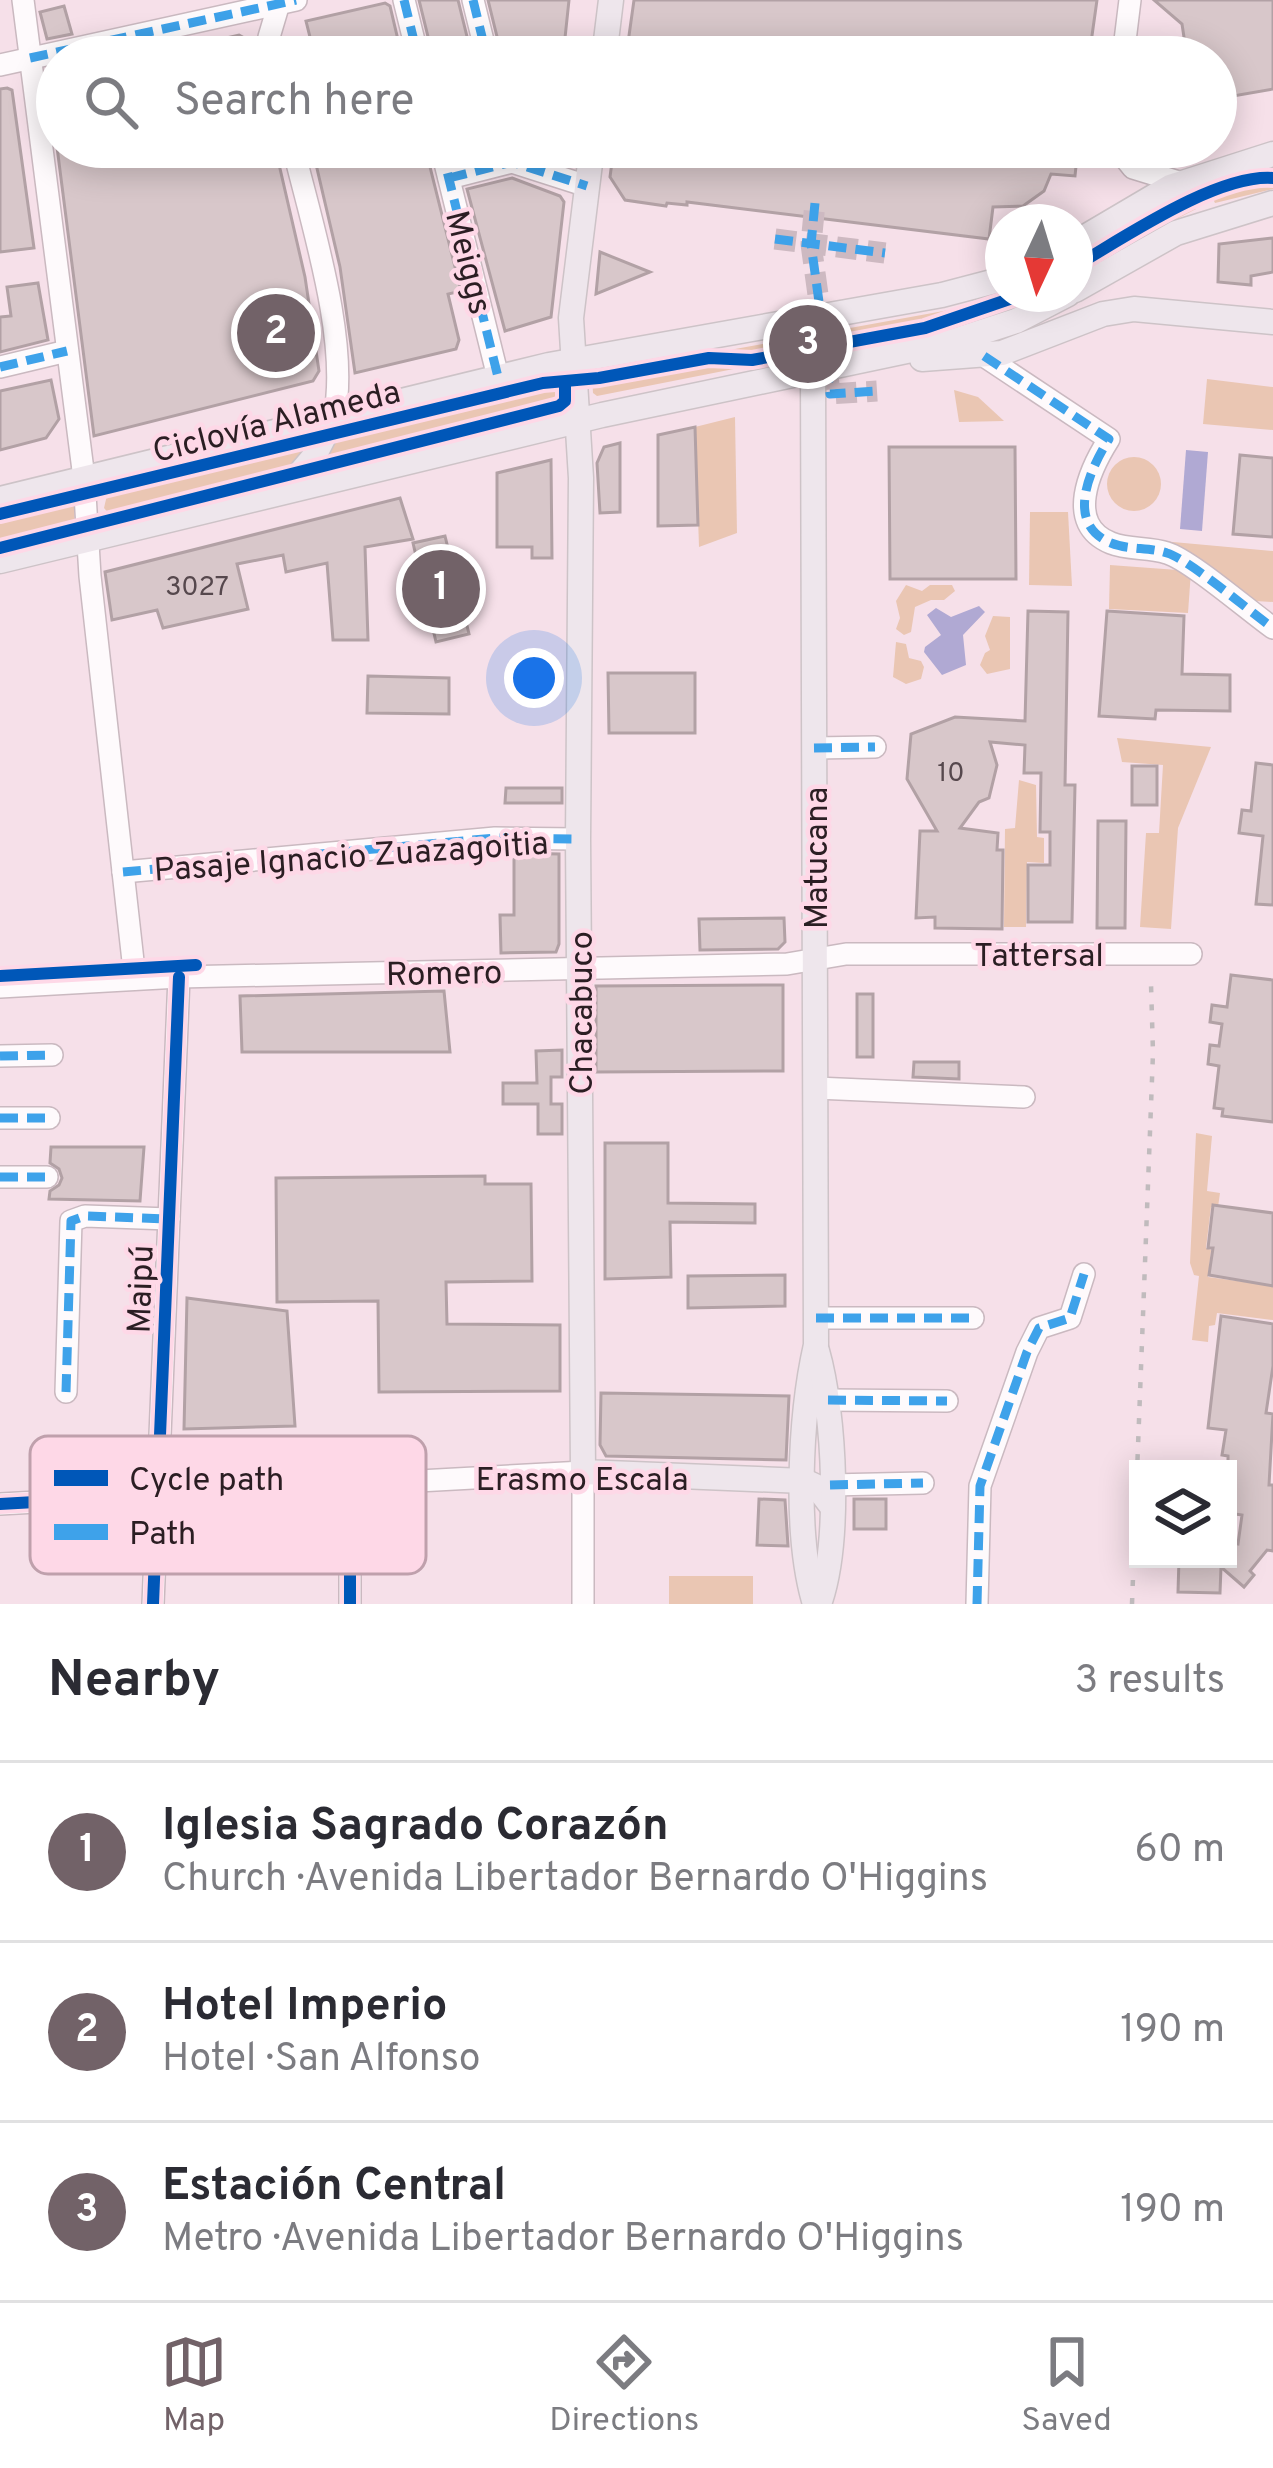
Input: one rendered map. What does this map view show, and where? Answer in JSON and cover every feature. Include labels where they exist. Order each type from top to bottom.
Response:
[{"type":"main road","points":[[607,36],[611,0]]},
{"type":"main road","points":[[1237,165],[1273,154]]},
{"type":"main road","name":"Chacabuco","points":[[583,1472],[578,839],[581,478],[572,360],[573,297],[589,168]]},
{"type":"main road","points":[[1093,233],[1182,183],[1229,168]]},
{"type":"main road","points":[[1093,279],[1176,232],[1273,203]]},
{"type":"main road","points":[[0,499],[572,360],[985,284]]},
{"type":"main road","points":[[878,358],[984,356],[1035,344],[1103,314],[1134,309],[1273,322]]},
{"type":"main road","points":[[0,561],[577,422],[878,358],[997,329],[1031,312]]},
{"type":"main road","name":"Matucana","points":[[813,371],[816,1346],[805,1408],[804,1481],[806,1558],[817,1604]]},
{"type":"main road","points":[[285,490],[313,458],[334,416]]},
{"type":"main road","name":"Matucana","points":[[816,1346],[828,1400],[830,1494],[829,1567],[817,1604]]},
{"type":"main road","name":"Erasmo Escala","points":[[583,1472],[804,1481]]},
{"type":"main road","points":[[804,1481],[830,1494]]},
{"type":"street","points":[[23,0],[36,99]]},
{"type":"street","points":[[404,0],[413,36]]},
{"type":"street","points":[[473,0],[482,36]]},
{"type":"street","points":[[1126,36],[1130,0]]},
{"type":"street","points":[[129,36],[285,1]]},
{"type":"street","points":[[268,36],[285,1]]},
{"type":"street","points":[[0,65],[36,57]]},
{"type":"street","points":[[45,168],[84,478],[135,979]]},
{"type":"street","points":[[298,168],[328,301],[339,387],[334,416]]},
{"type":"street","name":"Meiggs","points":[[447,168],[498,377]]},
{"type":"street","points":[[449,178],[476,168]]},
{"type":"street","points":[[542,168],[587,186]]},
{"type":"street","points":[[1133,168],[1182,183]]},
{"type":"street","points":[[0,368],[67,351]]},
{"type":"street","points":[[984,356],[1108,440],[1084,486],[1084,505],[1096,534],[1113,544],[1169,553],[1273,628]]},
{"type":"street","points":[[814,748],[875,747]]},
{"type":"street","name":"Pasaje Ignacio Zuazagoitia","points":[[123,872],[495,838],[578,839]]},
{"type":"street","name":"Romero","points":[[0,987],[179,977],[787,964],[887,953]]},
{"type":"street","name":"Tattersal","points":[[887,953],[1191,954]]},
{"type":"street","name":"Maipú","points":[[160,1436],[179,977]]},
{"type":"street","points":[[0,1056],[52,1055]]},
{"type":"street","points":[[816,1088],[1024,1097]]},
{"type":"street","points":[[0,1118],[49,1118]]},
{"type":"street","points":[[0,1178],[46,1177]]},
{"type":"street","points":[[66,1392],[71,1221],[85,1216],[169,1219]]},
{"type":"street","points":[[977,1604],[980,1486],[1027,1352],[1039,1328],[1070,1318],[1084,1274]]},
{"type":"street","points":[[816,1318],[974,1318]]},
{"type":"street","points":[[828,1400],[947,1401]]},
{"type":"street","name":"Erasmo Escala","points":[[426,1480],[583,1472]]},
{"type":"street","name":"Chacabuco","points":[[583,1472],[583,1604]]},
{"type":"street","points":[[830,1494],[923,1483]]},
{"type":"street","name":"Erasmo Escala","points":[[0,1504],[30,1502]]},
{"type":"street","name":"Maipú","points":[[153,1604],[154,1574]]},
{"type":"shaded area","points":[[1273,168],[1273,189],[1215,203],[1206,185]]},
{"type":"shaded area","points":[[1188,194],[1196,209],[1104,256],[1098,245]]},
{"type":"shaded area","points":[[985,301],[985,312],[992,312],[961,324],[597,396],[593,393],[592,375]]},
{"type":"shaded area","points":[[1207,379],[1273,387],[1273,430],[1203,424]]},
{"type":"shaded area","points":[[543,384],[561,386],[563,401],[120,517],[112,517],[104,508],[113,491]]},
{"type":"shaded area","points":[[954,390],[978,397],[1004,421],[959,422]]},
{"type":"shaded area","points":[[735,417],[737,533],[699,547],[695,427]]},
{"type":"shaded area","points":[[1186,450],[1208,452],[1202,531],[1180,529]]},
{"type":"shaded area","points":[[1134,457],[1153,465],[1161,484],[1153,503],[1134,511],[1115,503],[1107,484],[1115,465]]},
{"type":"shaded area","points":[[70,501],[75,526],[0,545],[0,518]]},
{"type":"shaded area","points":[[1030,512],[1068,512],[1072,586],[1029,585]]},
{"type":"shaded area","points":[[1162,541],[1273,551],[1273,602],[1255,601]]},
{"type":"shaded area","points":[[1110,565],[1191,571],[1188,613],[1109,609]]},
{"type":"shaded area","points":[[906,585],[922,591],[930,585],[952,585],[955,591],[944,600],[915,607],[911,632],[904,635],[896,629],[900,618],[896,601]]},
{"type":"shaded area","points":[[979,606],[985,612],[963,635],[966,665],[942,675],[924,652],[941,635],[927,615],[936,608],[951,617]]},
{"type":"shaded area","points":[[993,616],[1010,617],[1010,669],[987,674],[980,665],[990,650],[985,636]]},
{"type":"shaded area","points":[[896,642],[906,644],[909,658],[921,661],[921,679],[906,684],[893,677]]},
{"type":"shaded area","points":[[1117,738],[1211,747],[1178,828],[1171,929],[1140,927],[1146,833],[1159,833],[1163,765],[1122,762]]},
{"type":"shaded area","points":[[1019,780],[1036,785],[1037,837],[1044,838],[1044,863],[1027,862],[1026,927],[1004,927],[1005,829],[1015,828]]},
{"type":"shaded area","points":[[1196,1133],[1212,1136],[1207,1191],[1220,1193],[1218,1207],[1211,1207],[1208,1277],[1273,1286],[1273,1320],[1217,1313],[1215,1325],[1209,1326],[1208,1342],[1192,1340],[1199,1276],[1190,1263]]},
{"type":"shaded area","points":[[669,1576],[753,1576],[753,1604],[669,1604]]},
{"type":"building","points":[[419,0],[458,0],[467,36],[428,36]]},
{"type":"building","points":[[488,0],[569,0],[565,36],[497,36]]},
{"type":"building","points":[[634,0],[1097,0],[1092,36],[629,36]]},
{"type":"building","points":[[1154,0],[1273,0],[1273,89],[1237,95],[1237,36],[1184,36],[1182,24]]},
{"type":"building","points":[[385,3],[390,6],[397,36],[310,36],[306,21]]},
{"type":"building","points":[[64,6],[72,34],[46,36],[40,12]]},
{"type":"building","points":[[0,89],[12,90],[34,248],[0,252]]},
{"type":"building","points":[[60,168],[280,168],[305,277],[319,371],[313,381],[94,436]]},
{"type":"building","points":[[317,168],[430,168],[461,291],[448,294],[459,340],[456,349],[355,373],[340,267]]},
{"type":"building","points":[[611,168],[1076,168],[1075,176],[1051,174],[1044,191],[1026,204],[985,204],[985,239],[687,202],[666,206],[625,200],[610,177]]},
{"type":"building","points":[[512,178],[560,196],[564,202],[551,317],[505,331],[467,189]]},
{"type":"building","points":[[1273,238],[1273,272],[1251,276],[1251,285],[1218,282],[1219,244]]},
{"type":"building","points":[[600,252],[650,272],[596,294]]},
{"type":"building","points":[[38,283],[48,340],[0,352],[0,317],[11,316],[7,287]]},
{"type":"building","points":[[51,380],[59,419],[46,438],[0,450],[0,391]]},
{"type":"building","points":[[695,427],[698,525],[658,526],[658,435]]},
{"type":"building","points":[[620,443],[620,512],[600,513],[597,463],[604,447]]},
{"type":"building","points":[[889,447],[1015,447],[1016,579],[890,579]]},
{"type":"building","points":[[1240,455],[1273,458],[1273,537],[1233,534]]},
{"type":"building","points":[[551,460],[552,558],[532,558],[532,547],[497,547],[497,473]]},
{"type":"building","points":[[400,498],[413,539],[365,547],[368,640],[333,640],[327,563],[286,572],[283,555],[237,564],[248,609],[163,628],[157,610],[112,620],[105,572]]},
{"type":"building","points":[[445,536],[469,634],[436,642],[413,543]]},
{"type":"building","points":[[1028,611],[1068,612],[1065,785],[1075,785],[1072,922],[1028,922],[1028,865],[1050,865],[1050,832],[1040,832],[1041,773],[1024,773],[1025,745],[990,742],[997,765],[989,798],[979,802],[960,828],[998,833],[997,850],[1003,850],[1002,929],[935,928],[935,917],[916,918],[920,831],[937,831],[907,779],[911,734],[955,717],[1025,721]]},
{"type":"building","points":[[1107,611],[1184,616],[1182,674],[1230,675],[1230,711],[1156,710],[1155,719],[1099,716]]},
{"type":"building","points":[[608,673],[695,673],[695,733],[609,733]]},
{"type":"building","points":[[368,676],[449,678],[449,714],[367,713]]},
{"type":"building","points":[[1256,763],[1273,765],[1273,905],[1256,904],[1263,836],[1239,833],[1242,810],[1251,811]]},
{"type":"building","points":[[1132,766],[1157,766],[1157,805],[1132,805]]},
{"type":"building","points":[[506,788],[562,788],[562,803],[505,803]]},
{"type":"building","points":[[1098,821],[1126,821],[1125,928],[1097,928]]},
{"type":"building","points":[[514,853],[559,854],[556,952],[501,953],[500,915],[514,915]]},
{"type":"building","points":[[784,918],[785,942],[778,949],[700,950],[699,919]]},
{"type":"building","points":[[1231,975],[1273,980],[1273,1122],[1222,1116],[1223,1109],[1214,1108],[1219,1066],[1208,1064],[1210,1045],[1219,1046],[1222,1024],[1210,1022],[1212,1005],[1227,1007]]},
{"type":"building","points":[[783,985],[783,1071],[596,1072],[596,986]]},
{"type":"building","points":[[444,991],[450,1052],[242,1052],[240,996]]},
{"type":"building","points":[[857,994],[873,994],[873,1057],[857,1057]]},
{"type":"building","points":[[562,1050],[562,1077],[551,1077],[551,1104],[562,1104],[562,1134],[538,1134],[538,1104],[503,1104],[503,1083],[537,1083],[536,1051]]},
{"type":"building","points":[[914,1062],[959,1062],[959,1079],[913,1077]]},
{"type":"building","points":[[605,1143],[668,1143],[668,1203],[755,1204],[755,1223],[670,1222],[671,1277],[605,1279]]},
{"type":"building","points":[[51,1147],[144,1147],[140,1201],[49,1199],[62,1178],[50,1163]]},
{"type":"building","points":[[485,1176],[485,1184],[531,1184],[532,1281],[446,1282],[447,1324],[560,1325],[560,1391],[379,1392],[378,1301],[277,1302],[276,1178]]},
{"type":"building","points":[[1213,1205],[1273,1213],[1273,1286],[1209,1275]]},
{"type":"building","points":[[785,1275],[785,1306],[688,1308],[688,1276]]},
{"type":"building","points":[[187,1298],[287,1311],[295,1426],[184,1429]]},
{"type":"building","points":[[1221,1316],[1273,1324],[1266,1413],[1273,1414],[1269,1485],[1273,1485],[1273,1551],[1267,1550],[1250,1571],[1254,1575],[1244,1587],[1222,1568],[1237,1568],[1242,1515],[1237,1514],[1237,1460],[1222,1455],[1226,1430],[1208,1428]]},
{"type":"building","points":[[601,1393],[789,1396],[786,1460],[606,1456],[600,1445]]},
{"type":"building","points":[[759,1499],[785,1500],[788,1546],[757,1545]]},
{"type":"building","points":[[854,1499],[886,1499],[886,1529],[854,1529]]},
{"type":"building","points":[[1179,1568],[1221,1568],[1220,1593],[1178,1592]]},
{"type":"tunnel","points":[[808,344],[824,338],[811,244],[815,203]]},
{"type":"tunnel","points":[[775,239],[885,253]]},
{"type":"tunnel","points":[[824,338],[830,394],[877,391]]},
{"type":"railway","points":[[1132,1604],[1153,1053],[1151,984]]},
{"type":"marked path","points":[[131,36],[296,0]]},
{"type":"marked path","points":[[404,0],[413,36]]},
{"type":"marked path","points":[[473,0],[482,36]]},
{"type":"marked path","points":[[30,58],[36,57]]},
{"type":"marked path","points":[[446,168],[498,377]]},
{"type":"marked path","points":[[449,178],[488,168]]},
{"type":"marked path","points":[[531,168],[587,186]]},
{"type":"marked path","points":[[808,344],[824,338],[811,244],[815,203]]},
{"type":"marked path","points":[[775,239],[885,253]]},
{"type":"marked path","points":[[824,338],[830,394],[877,391]]},
{"type":"marked path","points":[[0,367],[67,351]]},
{"type":"marked path","points":[[984,356],[1109,439],[1085,495],[1088,523],[1097,534],[1111,543],[1177,558],[1273,628]]},
{"type":"marked path","points":[[814,748],[875,747]]},
{"type":"marked path","points":[[123,872],[495,838],[578,839]]},
{"type":"marked path","points":[[0,1056],[52,1055]]},
{"type":"marked path","points":[[0,1118],[49,1118]]},
{"type":"marked path","points":[[0,1177],[47,1177]]},
{"type":"marked path","points":[[66,1392],[71,1221],[85,1216],[169,1219]]},
{"type":"marked path","points":[[977,1604],[980,1486],[1027,1352],[1039,1328],[1070,1318],[1084,1274]]},
{"type":"marked path","points":[[816,1318],[973,1318]]},
{"type":"marked path","points":[[828,1400],[947,1401]]},
{"type":"marked path","points":[[830,1485],[923,1483]]},
{"type":"cycle path","points":[[1093,255],[1199,196],[1250,179],[1273,178]]},
{"type":"cycle path","name":"Ciclovía Alameda","points":[[0,514],[543,383],[709,358],[752,360],[925,328],[985,307]]},
{"type":"cycle path","points":[[0,548],[559,406],[565,401],[565,382]]},
{"type":"cycle path","points":[[0,976],[196,965]]},
{"type":"cycle path","points":[[160,1436],[179,977]]},
{"type":"cycle path","points":[[0,1504],[30,1502]]},
{"type":"cycle path","points":[[153,1604],[154,1574]]},
{"type":"cycle path","points":[[350,1574],[350,1604]]},
{"type":"place","name":"Hotel Imperio","points":[[276,333]]},
{"type":"place","name":"Estación Central","points":[[808,344]]},
{"type":"place","name":"Iglesia Sagrado Corazón","points":[[441,589]]}]
